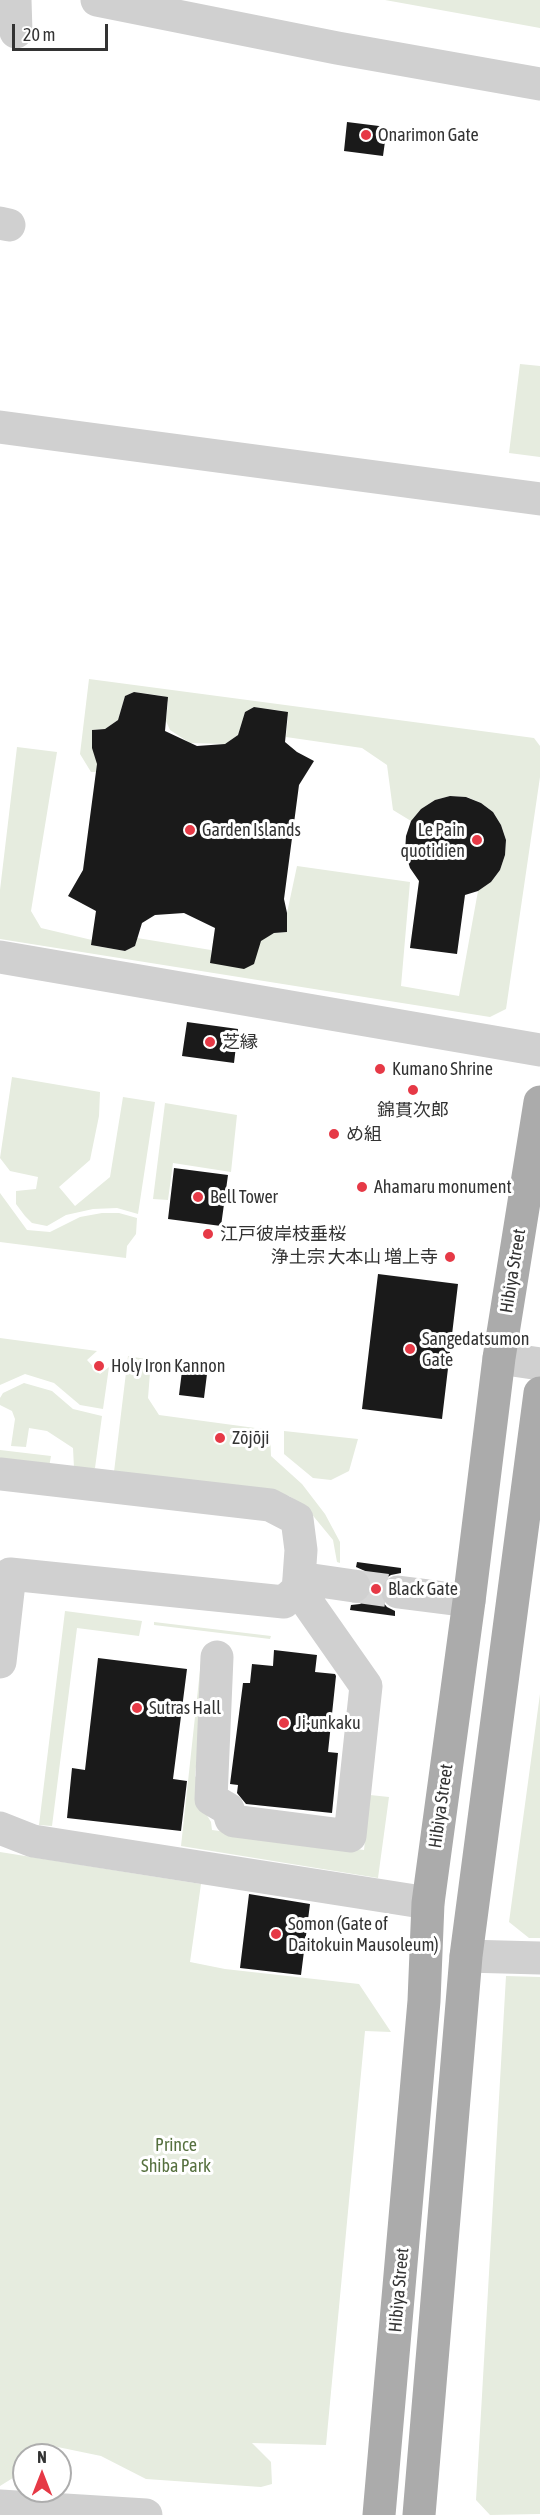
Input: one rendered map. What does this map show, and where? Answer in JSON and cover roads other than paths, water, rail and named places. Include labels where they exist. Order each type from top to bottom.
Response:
[{"type":"main road","name":"Hibiya Street","points":[[379,2515],[424,2001],[428,1903],[470,1601],[499,1358],[540,1102]]},
{"type":"main road","points":[[419,2515],[466,1956],[540,1394]]},
{"type":"street","points":[[15,0],[16,32]]},
{"type":"street","points":[[97,0],[338,48],[540,84]]},
{"type":"street","points":[[0,427],[540,499]]},
{"type":"street","points":[[0,957],[540,1050]]},
{"type":"street","points":[[499,1358],[540,1364]]},
{"type":"street","points":[[0,1474],[270,1505],[297,1519],[301,1550],[298,1584],[284,1602],[5,1573],[0,1662]]},
{"type":"street","points":[[298,1584],[354,1586]]},
{"type":"street","points":[[217,1657],[211,1799],[228,1809],[231,1820],[234,1821],[350,1836],[366,1686],[298,1584]]},
{"type":"street","points":[[398,1592],[470,1601]]},
{"type":"street","points":[[0,1828],[33,1841],[428,1903]]},
{"type":"street","points":[[466,1956],[540,1958]]},
{"type":"street","points":[[0,2515],[0,2506],[146,2515]]},
{"type":"tunnel","points":[[354,1586],[398,1592]]},
{"type":"place","name":"Onarimon Gate","points":[[366,135]]},
{"type":"place","name":"Garden Islands","points":[[190,830]]},
{"type":"place","name":"Le Pain quotidien","points":[[477,840]]},
{"type":"place","name":"芝縁","points":[[210,1042]]},
{"type":"place","name":"Kumano Shrine","points":[[380,1069]]},
{"type":"place","name":"錦貫次郎","points":[[413,1090]]},
{"type":"place","name":"め組","points":[[334,1134]]},
{"type":"place","name":"Ahamaru monument","points":[[362,1187]]},
{"type":"place","name":"Bell Tower","points":[[198,1197]]},
{"type":"place","name":"江戸彼岸枝垂桜","points":[[208,1234]]},
{"type":"place","name":"浄土宗 大本山 増上寺","points":[[450,1257]]},
{"type":"place","name":"Sangedatsumon Gate","points":[[410,1349]]},
{"type":"place","name":"Holy Iron Kannon","points":[[99,1366]]},
{"type":"place","name":"Zōjōji","points":[[220,1438]]},
{"type":"place","name":"Black Gate","points":[[376,1589]]},
{"type":"place","name":"Sutras Hall","points":[[137,1708]]},
{"type":"place","name":"Ji-unkaku","points":[[284,1723]]},
{"type":"place","name":"Somon (Gate of Daitokuin Mausoleum)","points":[[276,1934]]},
{"type":"park label","name":"Prince Shiba Park","points":[[176,2155]]}]
